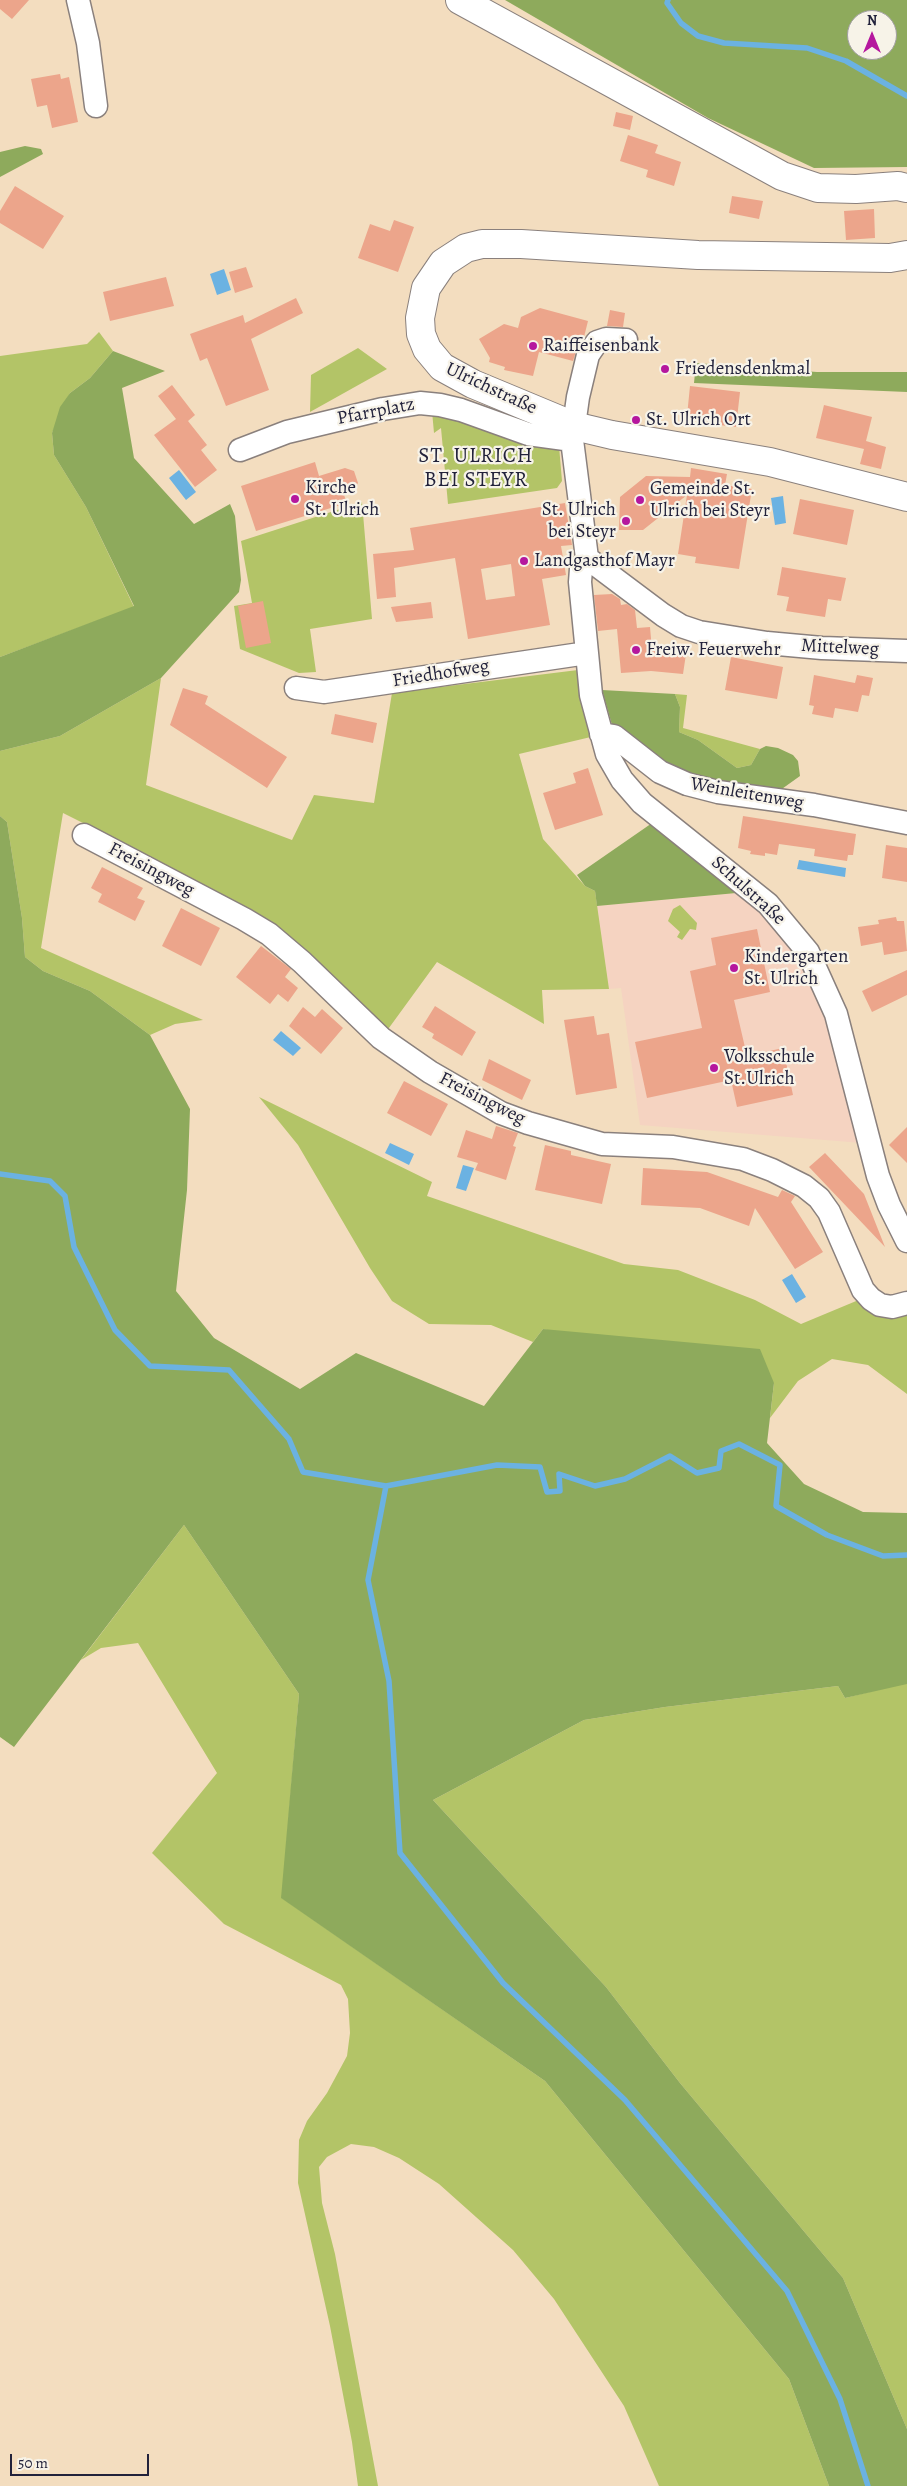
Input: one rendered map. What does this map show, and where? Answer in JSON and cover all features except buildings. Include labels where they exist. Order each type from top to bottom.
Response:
[{"type":"street","points":[[78,0],[88,43],[96,106]]},
{"type":"street","points":[[460,0],[782,176],[818,188],[856,189],[898,186],[907,188]]},
{"type":"street","name":"Ulrichstraße","points":[[907,255],[890,258],[698,256],[499,243],[466,248],[453,254],[433,275],[426,288],[422,302],[421,334],[434,359],[442,368],[573,433],[612,435],[770,462],[907,497]]},
{"type":"street","points":[[586,653],[580,582],[581,570],[587,558],[573,433],[584,364],[592,348],[597,342],[606,339],[626,340]]},
{"type":"street","name":"Pfarrplatz","points":[[240,450],[287,432],[397,406],[420,403],[461,410],[528,434],[573,433]]},
{"type":"street","name":"Mittelweg","points":[[587,558],[663,615],[681,626],[699,632],[767,643],[822,648],[907,651]]},
{"type":"street","name":"Friedhofweg","points":[[296,688],[324,692],[586,653]]},
{"type":"street","name":"Schulstraße","points":[[586,653],[591,695],[601,734],[607,754],[622,780],[642,803],[768,904],[808,952],[836,1014],[878,1176],[889,1205],[907,1241]]},
{"type":"street","name":"Weinleitenweg","points":[[601,734],[614,736],[660,772],[687,784],[718,792],[814,806],[907,823]]},
{"type":"street","name":"Freisingweg","points":[[84,836],[244,919],[269,934],[302,962],[381,1038],[430,1072],[502,1113],[593,1142],[694,1149],[743,1159],[772,1170],[804,1186],[818,1198],[829,1212],[863,1290],[880,1305],[892,1307],[907,1303]]},
{"type":"shaded area","points":[[747,892],[790,937],[820,988],[862,1143],[640,1125],[621,988],[609,989],[597,906]]},
{"type":"green space","points":[[505,0],[907,0],[907,167],[814,168],[708,118]]},
{"type":"green space","points":[[25,146],[41,149],[43,154],[0,177],[0,152]]},
{"type":"green space","points":[[99,332],[113,351],[90,378],[70,393],[52,433],[54,455],[86,507],[134,607],[0,657],[0,356],[87,344]]},
{"type":"green space","points":[[358,348],[387,369],[310,412],[311,375]]},
{"type":"green space","points":[[113,351],[165,371],[122,388],[134,458],[194,524],[230,504],[235,516],[241,580],[239,592],[161,678],[60,736],[0,751],[0,657],[134,606],[86,507],[54,455],[52,433],[60,407],[70,393],[90,378]]},
{"type":"green space","points":[[696,363],[817,372],[907,372],[907,392],[694,383]]},
{"type":"green space","points":[[432,411],[559,446],[562,481],[557,488],[448,504],[441,428],[434,433]]},
{"type":"green space","points":[[362,502],[372,619],[310,629],[316,672],[299,673],[240,649],[234,606],[252,603],[241,541]]},
{"type":"green space","points":[[578,670],[595,736],[519,754],[543,839],[585,886],[595,891],[609,989],[542,990],[544,1024],[437,962],[386,1032],[298,945],[103,833],[63,813],[41,948],[203,1020],[175,1024],[150,1035],[90,991],[43,971],[25,957],[22,918],[7,822],[0,816],[0,751],[60,736],[161,678],[146,785],[292,840],[314,795],[374,803],[392,693]]},
{"type":"green space","points":[[602,690],[675,694],[680,707],[679,732],[698,740],[737,768],[751,765],[760,749],[766,746],[778,748],[793,755],[798,761],[800,776],[779,791],[686,779],[612,725]]},
{"type":"green space","points":[[675,694],[687,695],[683,728],[760,749],[751,765],[737,768],[698,740],[679,732],[680,707]]},
{"type":"green space","points":[[0,816],[7,822],[22,918],[25,957],[43,971],[90,991],[150,1035],[190,1109],[187,1190],[176,1291],[214,1338],[300,1389],[356,1353],[484,1406],[543,1329],[760,1349],[774,1383],[767,1443],[804,1484],[863,1512],[907,1513],[907,1684],[845,1698],[838,1686],[665,1707],[584,1720],[433,1800],[606,1987],[680,2083],[843,2278],[907,2429],[907,2486],[829,2486],[789,2379],[545,2081],[281,1898],[299,1694],[184,1525],[14,1747],[0,1737]]},
{"type":"green space","points":[[655,821],[747,892],[597,906],[595,891],[585,886],[577,875]]},
{"type":"green space","points":[[680,905],[697,923],[696,930],[690,929],[682,940],[677,937],[680,932],[668,921],[673,909]]},
{"type":"green space","points":[[259,1097],[432,1182],[427,1196],[624,1264],[678,1270],[755,1300],[801,1324],[861,1299],[907,1314],[907,1394],[868,1365],[832,1359],[798,1381],[770,1418],[774,1383],[543,1329],[533,1342],[491,1325],[429,1324],[392,1301],[370,1268],[298,1145]]},
{"type":"green space","points":[[184,1525],[299,1694],[282,1898],[545,2081],[789,2379],[829,2486],[659,2486],[624,2406],[554,2299],[513,2250],[439,2184],[399,2158],[374,2147],[351,2144],[327,2157],[319,2167],[322,2203],[335,2254],[378,2486],[358,2486],[352,2442],[330,2326],[298,2183],[299,2140],[307,2121],[327,2093],[347,2056],[350,2033],[348,1999],[341,1985],[224,1924],[152,1853],[217,1773],[138,1643],[101,1648],[81,1660]]},
{"type":"green space","points":[[907,1684],[907,2429],[843,2278],[680,2083],[606,1987],[433,1800],[584,1720],[665,1707],[838,1686],[845,1698]]},
{"type":"water","points":[[224,269],[231,290],[217,295],[210,274]]},
{"type":"water","points":[[179,470],[196,492],[186,500],[169,478]]},
{"type":"water","points":[[783,496],[786,523],[775,525],[771,498]]},
{"type":"water","points":[[799,860],[846,868],[845,877],[797,869]]},
{"type":"water","points":[[281,1031],[301,1048],[293,1056],[273,1040]]},
{"type":"water","points":[[390,1143],[414,1154],[409,1165],[385,1153]]},
{"type":"water","points":[[463,1165],[474,1168],[466,1191],[456,1188]]},
{"type":"water","points":[[792,1274],[806,1297],[796,1303],[782,1280]]},
{"type":"waterway","points":[[668,0],[667,3],[681,23],[698,36],[724,43],[807,48],[846,61],[907,96]]},
{"type":"waterway","points":[[0,1174],[50,1181],[65,1196],[74,1247],[115,1330],[150,1366],[229,1370],[289,1439],[303,1472],[386,1486],[497,1465],[540,1467],[547,1492],[560,1491],[559,1474],[595,1486],[625,1479],[670,1456],[697,1473],[719,1468],[721,1451],[739,1444],[780,1465],[776,1506],[827,1535],[883,1556],[907,1555]]},
{"type":"waterway","points":[[386,1486],[368,1580],[389,1681],[400,1853],[503,1983],[625,2100],[787,2291],[840,2399],[868,2486]]},
{"type":"place","name":"Raiffeisenbank","points":[[533,346]]},
{"type":"place","name":"Friedensdenkmal","points":[[665,369]]},
{"type":"place","name":"St. Ulrich Ort","points":[[636,420]]},
{"type":"place","name":"Kirche St. Ulrich","points":[[295,499]]},
{"type":"place","name":"Gemeinde St. Ulrich bei Steyr","points":[[640,500]]},
{"type":"place","name":"St. Ulrich bei Steyr","points":[[626,521]]},
{"type":"place","name":"Landgasthof Mayr","points":[[524,561]]},
{"type":"place","name":"Freiw. Feuerwehr","points":[[636,650]]},
{"type":"place","name":"Kindergarten St. Ulrich","points":[[734,968]]},
{"type":"place","name":"Volksschule St.Ulrich","points":[[714,1068]]},
{"type":"district","name":"ST. ULRICH BEI STEYR","points":[[476,469]]}]
